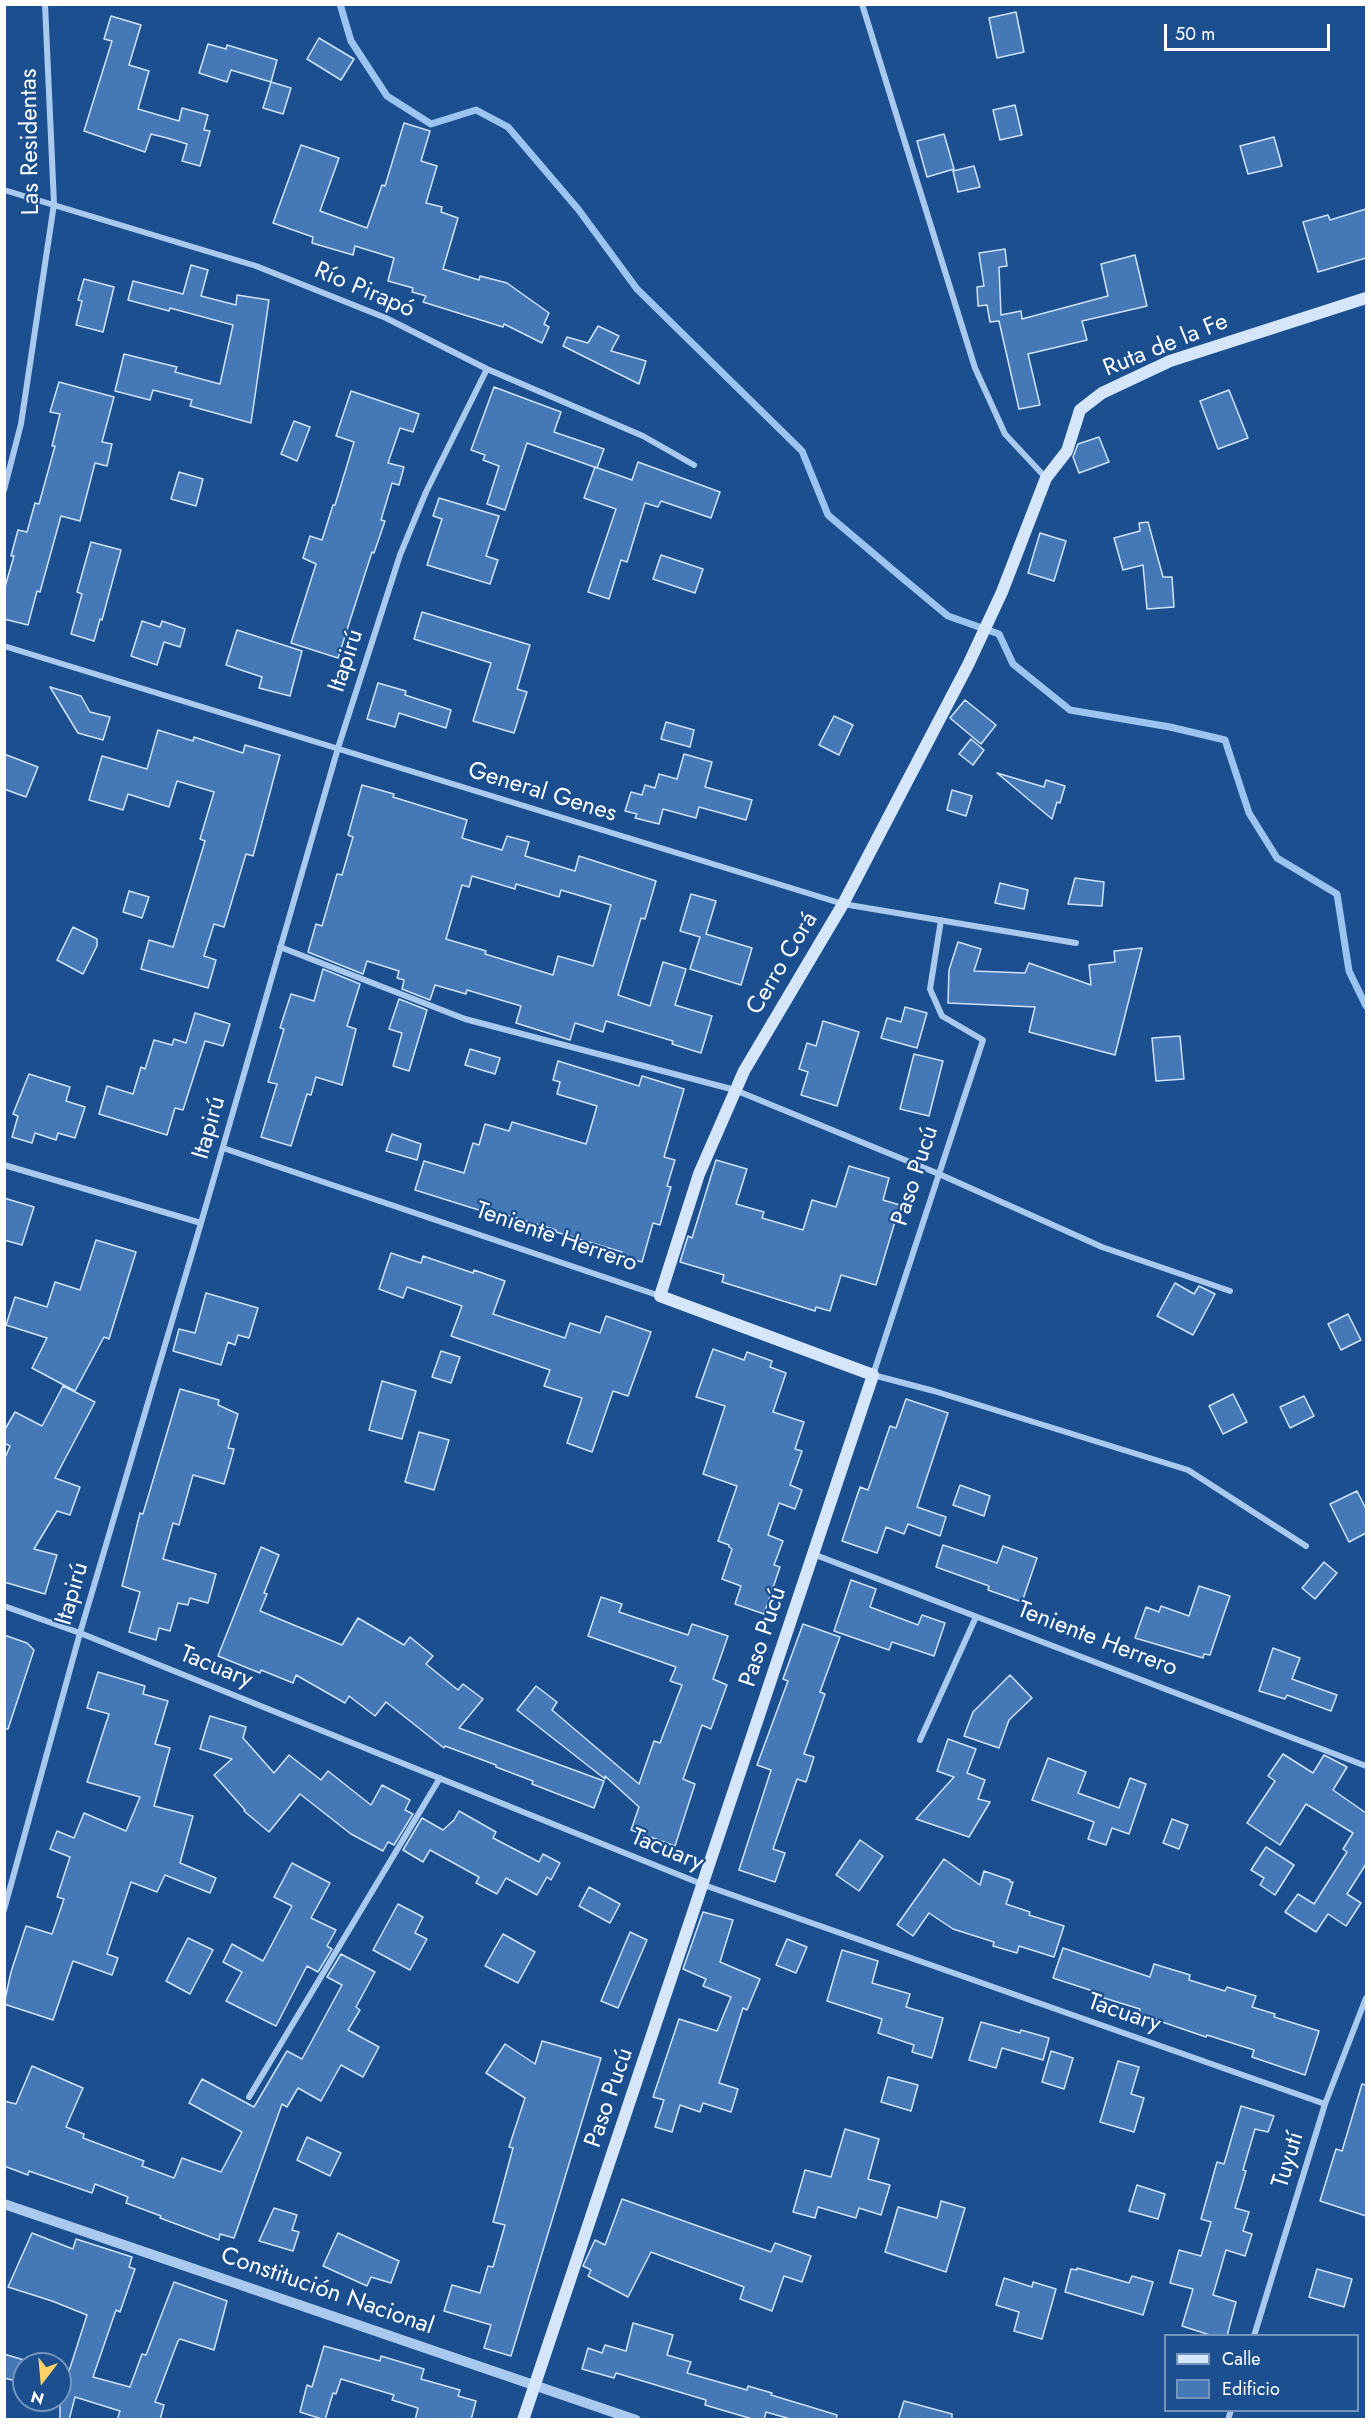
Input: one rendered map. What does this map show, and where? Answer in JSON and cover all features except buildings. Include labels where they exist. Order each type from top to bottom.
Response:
[{"type":"main road","name":"Ruta de la Fe","points":[[968,665],[1002,592],[1046,478],[1067,451],[1080,410],[1102,393],[1170,361],[1366,298]]},
{"type":"main road","name":"Cerro Corá","points":[[660,1296],[699,1174],[744,1071],[843,904],[968,665]]},
{"type":"main road","name":"Teniente Herrero","points":[[660,1296],[873,1375]]},
{"type":"main road","name":"Paso Pucú","points":[[523,2420],[873,1375]]},
{"type":"street","name":"Las Residentas","points":[[4,490],[21,424],[54,204],[45,4]]},
{"type":"street","points":[[862,4],[975,368],[1005,434],[1046,478]]},
{"type":"street","name":"Río Pirapó","points":[[4,190],[256,266],[386,318],[487,369],[643,436],[694,465]]},
{"type":"street","name":"Itapirú","points":[[4,1910],[80,1633],[338,748],[400,555],[426,492],[487,369]]},
{"type":"street","name":"General Genes","points":[[4,646],[843,904],[1076,943]]},
{"type":"street","name":"Paso Pucú","points":[[873,1375],[983,1040],[942,1016],[930,989],[941,920]]},
{"type":"street","points":[[280,947],[465,1019],[735,1090],[939,1174],[1102,1247],[1230,1291]]},
{"type":"street","name":"Teniente Herrero","points":[[223,1148],[660,1296]]},
{"type":"street","points":[[4,1165],[201,1223]]},
{"type":"street","points":[[873,1375],[934,1390],[1188,1470],[1306,1546]]},
{"type":"street","name":"Teniente Herrero","points":[[813,1554],[1366,1766]]},
{"type":"street","name":"Tacuary","points":[[4,1606],[80,1633],[704,1885],[1325,2104]]},
{"type":"street","points":[[920,1740],[976,1617]]},
{"type":"street","points":[[249,2097],[440,1778]]},
{"type":"street","name":"Tuyutí","points":[[1255,2334],[1325,2104],[1366,1998]]},
{"type":"street","name":"Constitución Nacional","points":[[4,2204],[636,2420]]},
{"type":"waterway","points":[[340,4],[351,41],[387,96],[431,124],[476,110],[508,127],[578,209],[637,289],[802,451],[828,515],[948,616],[999,634],[1013,664],[1070,710],[1170,727],[1225,740],[1249,813],[1277,858],[1337,894],[1349,971],[1366,1006]]}]
